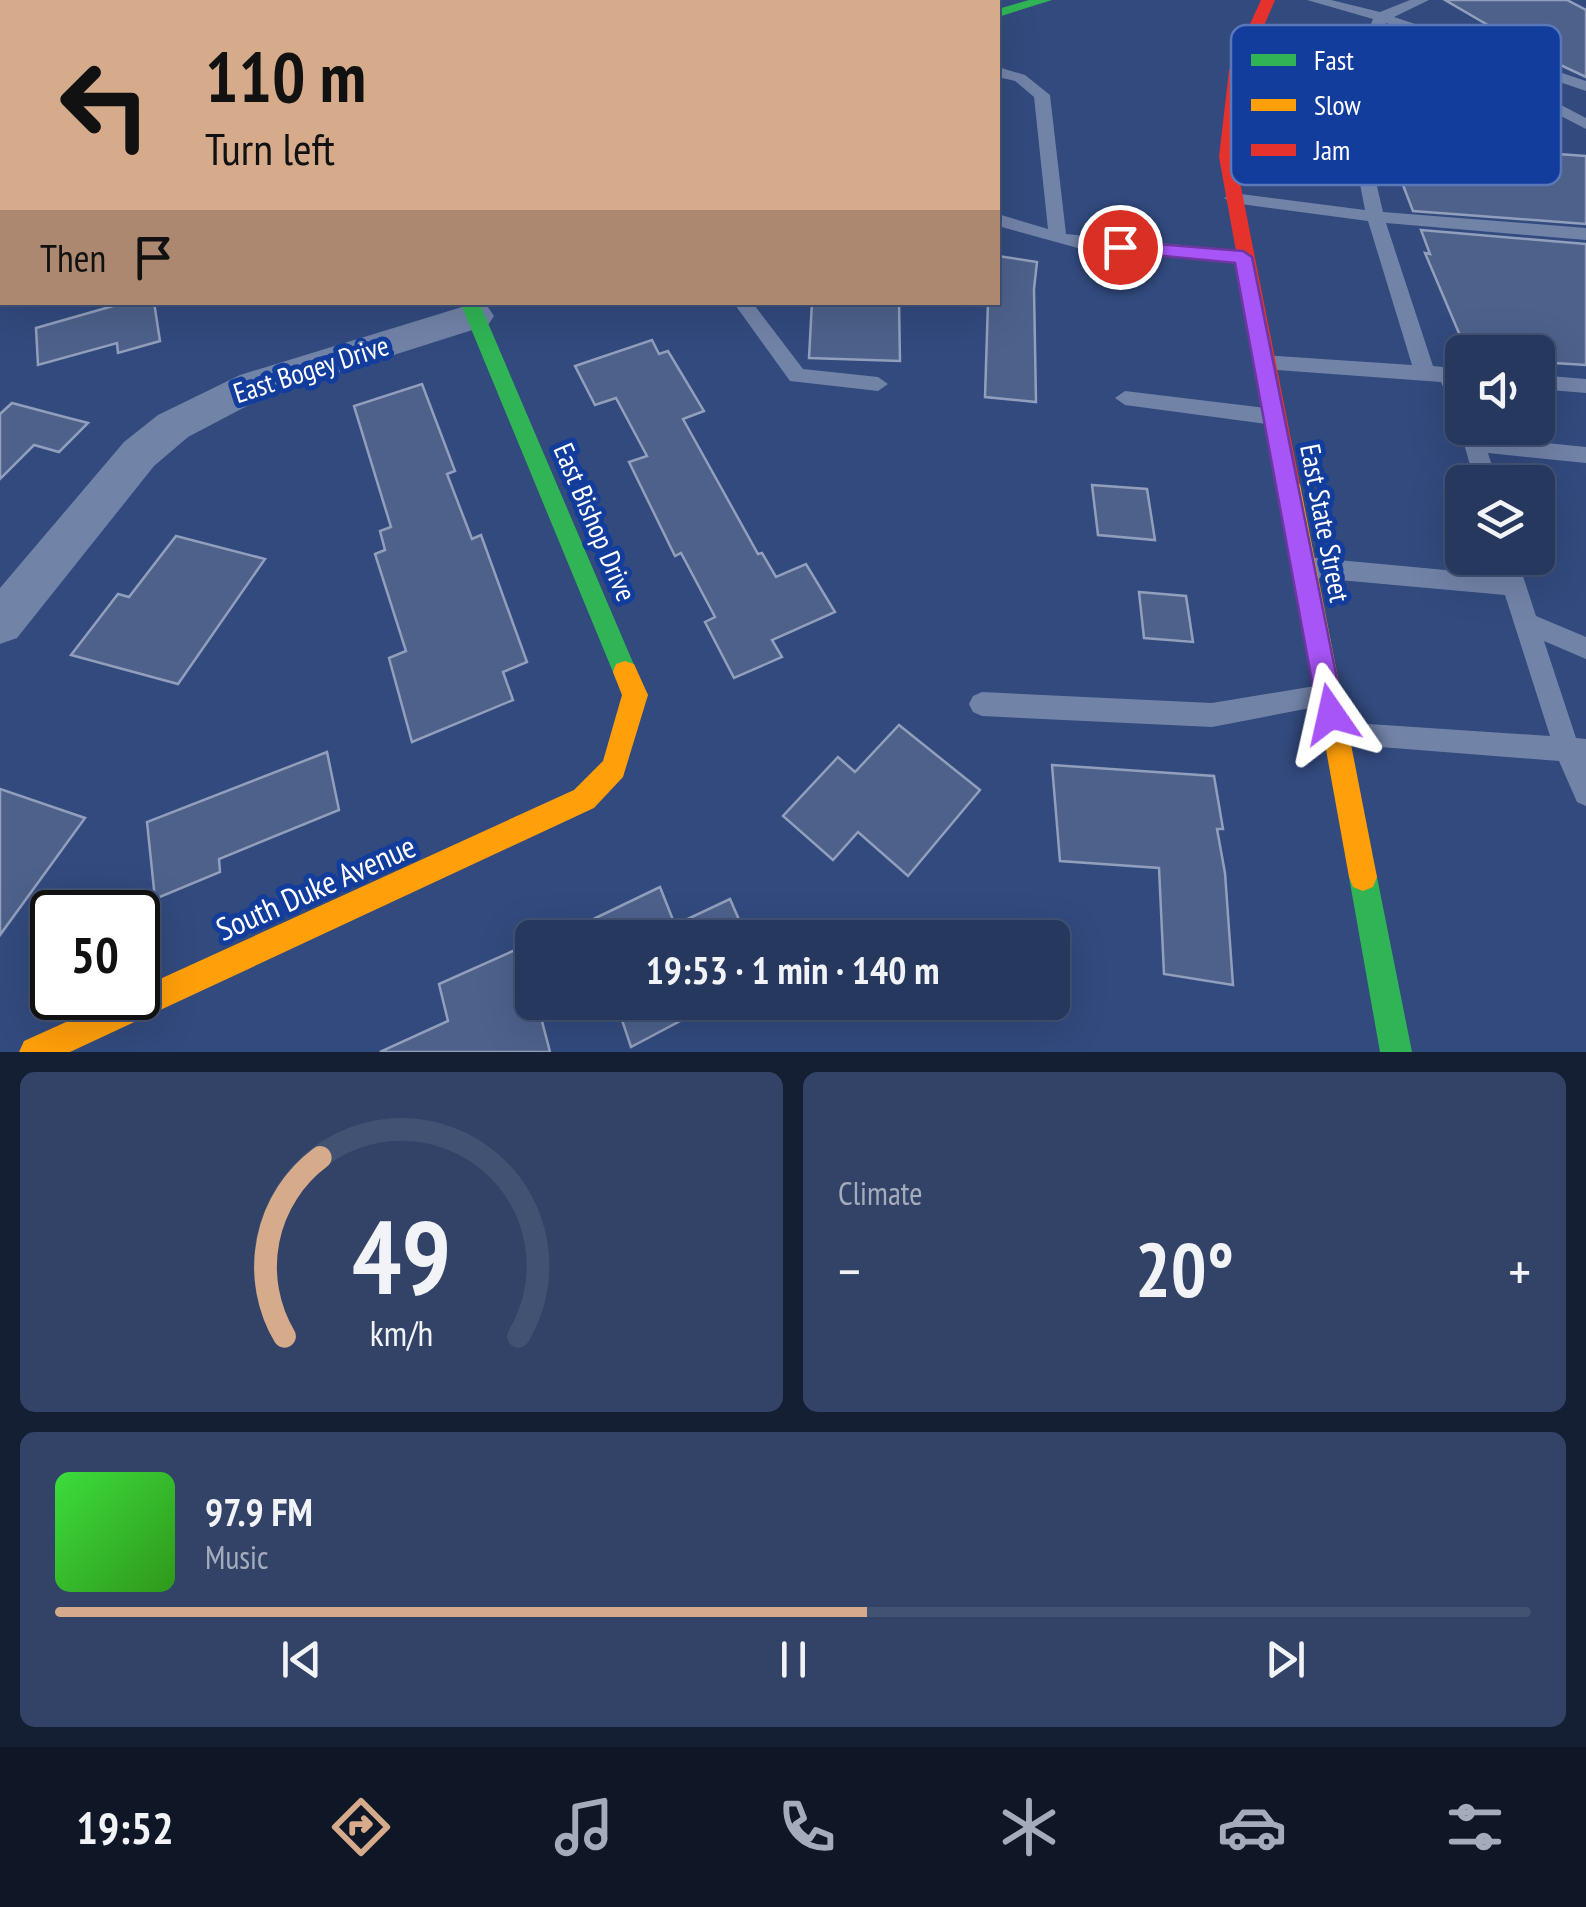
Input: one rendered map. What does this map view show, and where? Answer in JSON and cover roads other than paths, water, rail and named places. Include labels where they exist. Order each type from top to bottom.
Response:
[{"type":"main road","points":[[1000,12],[1046,0]]},
{"type":"main road","name":"East State Street","points":[[1231,108],[1227,157],[1231,184]]},
{"type":"main road","name":"East State Street","points":[[1231,185],[1396,1052]]},
{"type":"main road","name":"East Bishop Drive","points":[[472,309],[636,694],[614,768]]},
{"type":"main road","name":"South Duke Avenue","points":[[35,1052],[545,820],[584,800],[614,768]]},
{"type":"street","name":"East Bogey Drive","points":[[0,624],[140,454],[172,426],[254,385],[472,309]]},
{"type":"lane","points":[[1314,0],[1409,25]]},
{"type":"lane","points":[[1377,25],[1381,16],[1422,0]]},
{"type":"lane","points":[[1000,73],[1020,78],[1042,95],[1058,238]]},
{"type":"lane","points":[[1561,76],[1586,86]]},
{"type":"lane","points":[[1561,111],[1586,124]]},
{"type":"lane","points":[[1368,185],[1425,373]]},
{"type":"lane","points":[[1233,198],[1375,217],[1586,234]]},
{"type":"lane","points":[[1000,221],[1085,244],[1243,257]]},
{"type":"lane","points":[[744,305],[797,376],[878,384]]},
{"type":"lane","points":[[1263,362],[1445,374]]},
{"type":"lane","points":[[1555,383],[1586,386]]},
{"type":"lane","points":[[1125,398],[1274,417]]},
{"type":"lane","points":[[1526,445],[1586,455]]},
{"type":"lane","points":[[1303,566],[1514,586]]},
{"type":"lane","points":[[1511,575],[1525,622],[1576,750],[1586,793]]},
{"type":"lane","points":[[1525,622],[1586,648]]},
{"type":"lane","points":[[982,704],[1212,715],[1327,695]]},
{"type":"lane","points":[[1335,734],[1576,750]]}]
